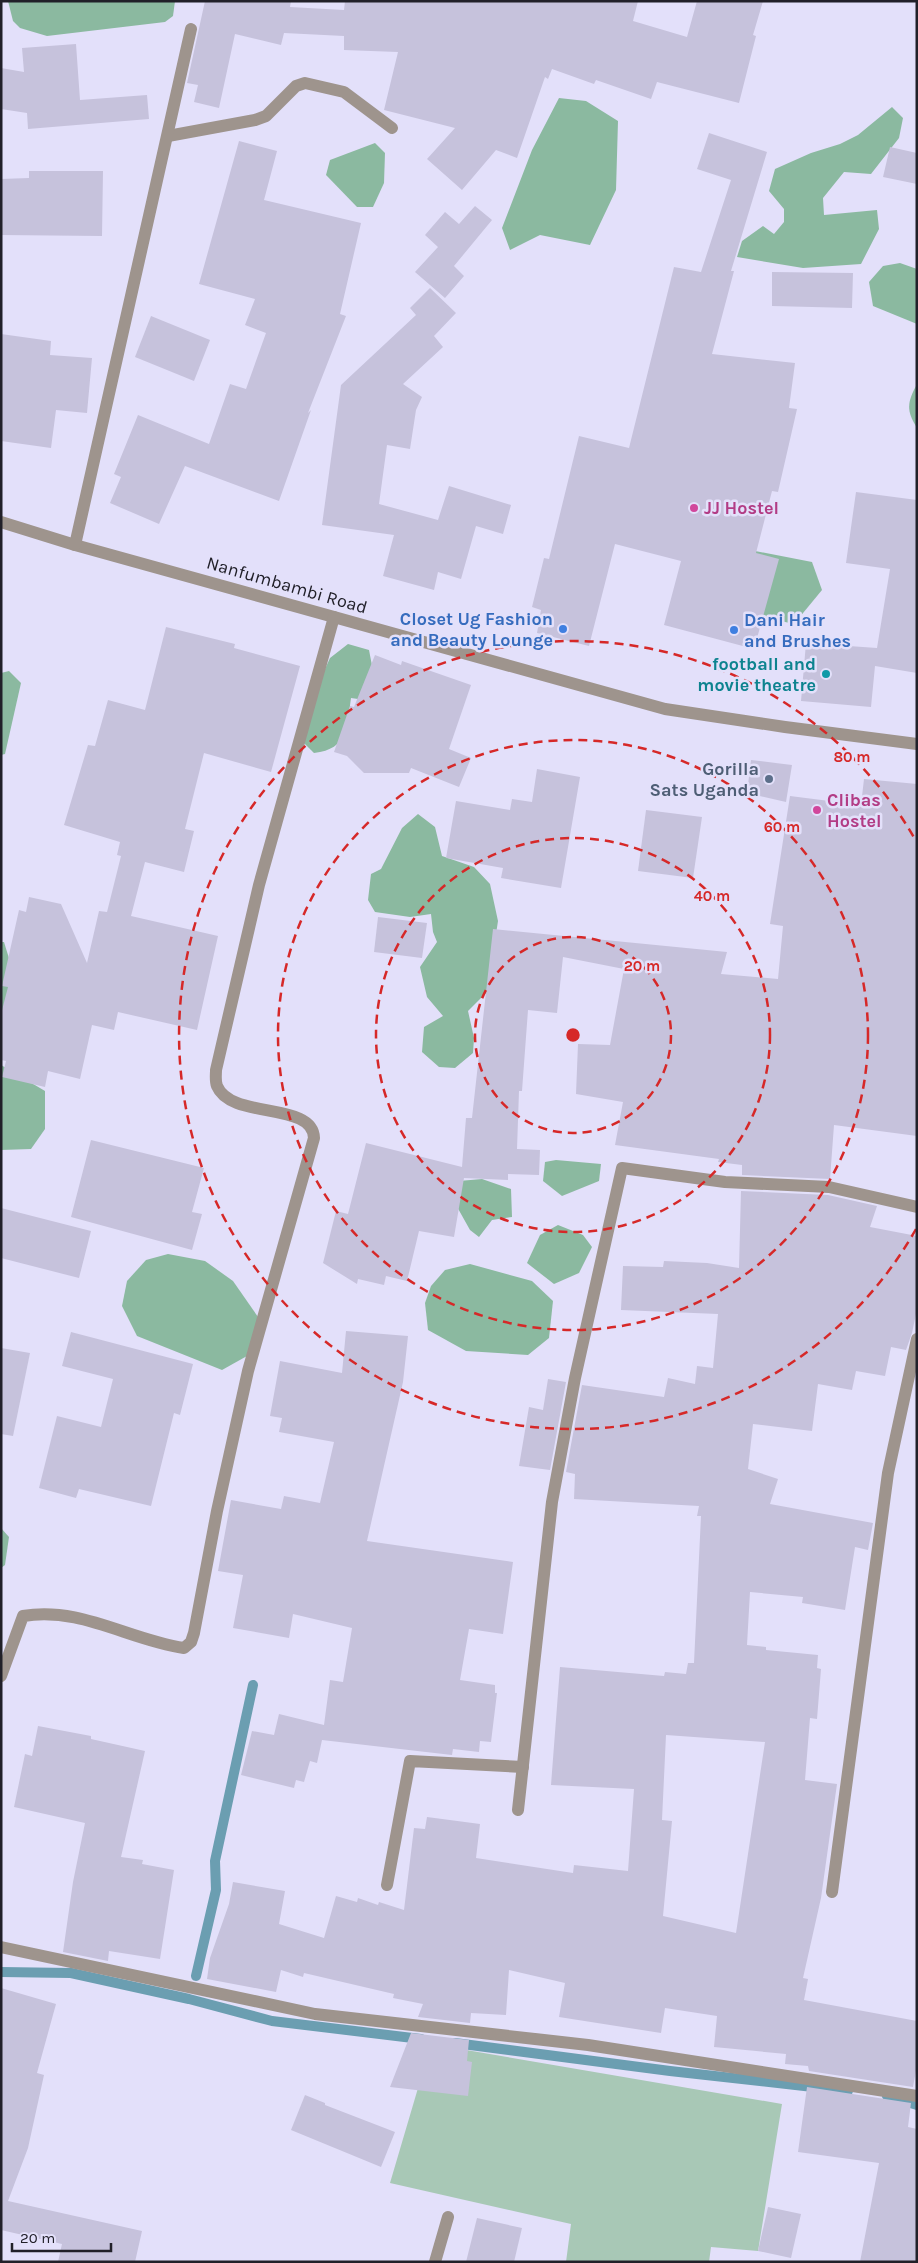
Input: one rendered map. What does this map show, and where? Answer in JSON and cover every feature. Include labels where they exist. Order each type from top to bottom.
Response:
[{"type":"street","points":[[75,545],[191,30]]},
{"type":"street","points":[[168,136],[255,120],[266,116],[296,86],[305,83],[344,92],[392,128]]},
{"type":"street","name":"Nanfumbambi Road","points":[[1,522],[75,545],[664,708],[786,727],[917,744]]},
{"type":"street","points":[[1,1676],[23,1616],[54,1615],[94,1621],[170,1646],[184,1648],[191,1642],[194,1633],[248,1371],[314,1138],[314,1130],[305,1120],[237,1103],[224,1097],[217,1085],[216,1070],[259,885],[334,617]]},
{"type":"street","points":[[518,1810],[552,1502],[575,1378],[622,1168],[725,1182],[828,1187],[917,1207]]},
{"type":"street","points":[[832,1892],[888,1473],[917,1340]]},
{"type":"street","points":[[386,1884],[410,1761],[523,1766]]},
{"type":"street","points":[[1,1947],[315,2014],[588,2045],[917,2096]]},
{"type":"street","points":[[435,2262],[448,2217]]},
{"type":"green space","points":[[8,1],[175,1],[173,16],[165,22],[47,36],[20,28],[13,21]]},
{"type":"green space","points":[[559,98],[586,101],[618,121],[616,190],[590,245],[540,235],[510,250],[502,228],[532,150]]},
{"type":"green space","points":[[892,107],[903,118],[899,138],[871,174],[844,172],[823,198],[824,215],[877,210],[879,229],[861,264],[803,268],[737,257],[742,241],[763,226],[774,234],[784,222],[784,209],[769,191],[775,169],[811,153],[840,144],[858,135]]},
{"type":"green space","points":[[375,143],[385,153],[384,183],[373,207],[357,207],[326,175],[330,160]]},
{"type":"green space","points":[[900,263],[917,269],[917,324],[873,306],[869,282],[883,266]]},
{"type":"green space","points":[[917,384],[917,428],[911,416],[909,406],[911,396]]},
{"type":"green space","points":[[745,549],[812,562],[822,590],[794,624],[754,615]]},
{"type":"green space","points":[[348,644],[369,650],[379,702],[351,698],[347,727],[340,741],[334,747],[314,753],[303,742],[316,689],[330,658]]},
{"type":"green space","points":[[9,671],[21,683],[5,754],[1,755],[1,673]]},
{"type":"green space","points":[[418,814],[435,827],[442,856],[474,867],[490,884],[498,921],[487,992],[468,1011],[474,1038],[473,1053],[455,1068],[439,1067],[422,1052],[424,1027],[443,1016],[427,997],[420,967],[437,942],[433,932],[431,914],[410,917],[375,912],[368,900],[371,874],[381,869],[402,828]]},
{"type":"green space","points":[[1,942],[4,942],[19,991],[1,1022]]},
{"type":"green space","points":[[1,1065],[45,1091],[45,1129],[31,1149],[1,1150]]},
{"type":"green space","points":[[556,1160],[601,1164],[599,1181],[562,1196],[543,1181],[545,1162]]},
{"type":"green space","points":[[482,1179],[511,1189],[512,1217],[492,1220],[479,1237],[470,1230],[456,1205],[459,1181]]},
{"type":"green space","points":[[558,1225],[583,1235],[592,1247],[579,1273],[554,1284],[527,1263],[540,1235]]},
{"type":"green space","points":[[168,1254],[205,1261],[233,1281],[258,1317],[247,1356],[222,1370],[137,1336],[122,1306],[127,1281],[146,1260]]},
{"type":"green space","points":[[470,1264],[532,1281],[553,1301],[549,1338],[528,1355],[466,1351],[428,1330],[425,1303],[431,1286],[445,1270]]},
{"type":"green space","points":[[1,1528],[9,1537],[5,1565],[1,1568]]},
{"type":"green space","points":[[431,2044],[782,2104],[758,2251],[711,2247],[709,2262],[566,2262],[571,2224],[390,2183]]},
{"type":"building","points":[[205,1],[291,1],[290,7],[344,10],[345,1],[638,1],[633,21],[687,37],[697,1],[763,1],[753,35],[756,36],[739,103],[657,82],[651,99],[596,80],[594,84],[552,69],[548,79],[545,77],[517,158],[496,150],[462,190],[427,159],[455,128],[384,110],[398,52],[344,50],[344,36],[284,33],[281,45],[235,34],[219,108],[194,102],[198,85],[187,83]]},
{"type":"building","points":[[76,44],[80,100],[147,95],[149,119],[28,129],[27,113],[1,109],[1,68],[24,72],[22,48]]},
{"type":"building","points":[[709,133],[767,152],[731,271],[734,271],[712,354],[795,363],[789,408],[797,409],[778,492],[772,491],[756,553],[779,559],[754,649],[664,625],[681,561],[615,544],[589,646],[537,633],[541,610],[532,607],[544,558],[549,559],[579,436],[629,448],[674,267],[701,272],[731,180],[697,169]]},
{"type":"building","points":[[239,141],[277,151],[264,200],[361,223],[340,314],[346,316],[308,413],[311,410],[279,501],[185,466],[159,524],[110,503],[121,477],[114,474],[138,415],[209,444],[230,384],[246,389],[266,333],[245,325],[255,299],[199,284]]},
{"type":"building","points":[[890,147],[917,153],[917,184],[883,177]]},
{"type":"building","points":[[29,171],[103,171],[102,236],[1,235],[1,179],[29,178]]},
{"type":"building","points":[[475,206],[492,220],[454,266],[464,276],[445,298],[415,272],[438,247],[425,235],[445,212],[459,224]]},
{"type":"building","points":[[772,272],[853,273],[852,308],[772,306]]},
{"type":"building","points":[[430,288],[456,313],[434,336],[443,347],[403,384],[422,397],[416,410],[410,449],[387,445],[379,504],[438,520],[449,486],[511,505],[503,534],[476,526],[461,579],[438,572],[434,590],[383,576],[394,535],[322,525],[341,385],[416,315],[410,308]]},
{"type":"building","points":[[151,316],[210,340],[194,381],[135,357]]},
{"type":"building","points":[[1,334],[51,341],[50,355],[92,358],[87,413],[56,410],[51,448],[1,441]]},
{"type":"building","points":[[856,492],[917,500],[917,673],[875,666],[871,707],[801,701],[806,643],[877,648],[890,569],[846,563]]},
{"type":"building","points":[[166,627],[235,644],[234,648],[300,666],[271,772],[204,753],[185,829],[194,831],[184,872],[145,862],[131,916],[218,936],[197,1030],[118,1012],[114,1030],[92,1025],[80,1079],[48,1071],[45,1087],[2,1077],[6,1061],[1,1060],[1,1014],[8,987],[2,986],[19,910],[26,912],[29,897],[61,904],[87,963],[99,911],[107,912],[121,856],[117,855],[120,842],[64,825],[88,745],[95,746],[108,700],[145,710]]},
{"type":"building","points":[[375,655],[401,665],[402,661],[471,685],[449,749],[471,758],[459,787],[411,768],[409,773],[364,773],[347,756],[334,752],[350,706],[354,707]]},
{"type":"building","name":"Gorilla Sats Uganda","points":[[751,760],[792,765],[786,802],[747,793]]},
{"type":"building","points":[[537,769],[580,777],[561,888],[501,878],[503,868],[446,858],[456,801],[510,810],[512,799],[532,802]]},
{"type":"building","points":[[864,779],[917,784],[917,1136],[834,1125],[830,1179],[742,1175],[742,1165],[718,1162],[719,1159],[615,1145],[623,1102],[576,1094],[578,1044],[610,1045],[624,969],[563,957],[557,1013],[528,1010],[522,1091],[519,1091],[517,1149],[540,1150],[539,1175],[508,1174],[508,1180],[464,1178],[454,1237],[419,1231],[407,1281],[386,1276],[384,1285],[358,1279],[357,1284],[323,1263],[336,1211],[348,1214],[366,1143],[462,1167],[466,1118],[472,1118],[493,929],[727,952],[721,974],[778,979],[783,926],[770,924],[790,796],[861,805]]},
{"type":"building","points":[[646,810],[702,817],[693,878],[638,871]]},
{"type":"building","points":[[378,917],[427,923],[422,958],[374,952]]},
{"type":"building","points":[[91,1140],[204,1168],[192,1212],[202,1214],[192,1250],[71,1217]]},
{"type":"building","points":[[741,1191],[828,1195],[877,1206],[870,1227],[917,1236],[917,1309],[912,1333],[906,1350],[891,1347],[885,1376],[856,1371],[852,1390],[818,1384],[812,1431],[753,1424],[748,1469],[778,1479],[770,1504],[873,1523],[868,1550],[855,1547],[845,1610],[802,1603],[803,1597],[750,1592],[747,1645],[766,1647],[766,1650],[818,1655],[817,1668],[821,1669],[817,1719],[810,1718],[805,1780],[837,1784],[821,1898],[803,1978],[808,1979],[804,2000],[917,2021],[917,2065],[913,2087],[809,2071],[808,2066],[785,2064],[786,2054],[714,2047],[717,2016],[665,2008],[661,2033],[559,2017],[565,1983],[509,1970],[506,2015],[471,2013],[470,2023],[418,2017],[423,2004],[393,1998],[394,1994],[304,1973],[303,1977],[281,1970],[276,1992],[207,1979],[210,1958],[229,1904],[233,1882],[285,1891],[279,1924],[324,1938],[336,1896],[357,1902],[358,1898],[378,1905],[379,1902],[404,1910],[414,1828],[425,1829],[427,1817],[480,1824],[476,1858],[573,1873],[574,1865],[628,1871],[634,1789],[551,1785],[560,1667],[664,1676],[665,1672],[686,1674],[688,1663],[694,1663],[701,1516],[697,1516],[699,1506],[574,1499],[575,1474],[566,1472],[582,1385],[664,1397],[668,1378],[695,1384],[697,1366],[713,1368],[718,1314],[621,1310],[623,1266],[663,1267],[664,1261],[707,1263],[739,1268]],"holes":[[[666,1735],[765,1742],[736,1933],[663,1916],[672,1821],[662,1820]]]},
{"type":"building","points":[[1,1208],[91,1231],[79,1278],[1,1258]]},
{"type":"building","points":[[346,1331],[408,1336],[403,1382],[367,1541],[513,1562],[503,1634],[469,1629],[460,1680],[495,1685],[495,1693],[497,1693],[491,1742],[480,1741],[479,1752],[453,1749],[452,1755],[322,1740],[317,1763],[310,1761],[304,1782],[296,1780],[294,1788],[241,1775],[252,1731],[274,1735],[279,1714],[324,1725],[330,1680],[343,1682],[352,1628],[293,1614],[289,1638],[233,1628],[243,1575],[218,1571],[231,1500],[281,1509],[284,1496],[320,1503],[334,1442],[279,1432],[282,1418],[270,1416],[280,1361],[342,1373]]},
{"type":"building","points":[[71,1332],[193,1364],[180,1415],[174,1413],[151,1506],[79,1489],[76,1498],[39,1488],[57,1416],[101,1427],[113,1379],[62,1366]]},
{"type":"building","points":[[1,1348],[30,1353],[13,1436],[1,1434]]},
{"type":"building","points":[[548,1379],[566,1382],[550,1470],[519,1466],[529,1407],[543,1410]]},
{"type":"building","points":[[38,1726],[91,1736],[91,1739],[145,1751],[121,1857],[143,1860],[142,1864],[174,1870],[160,1959],[109,1951],[108,1961],[63,1952],[73,1882],[85,1823],[14,1807],[25,1754],[32,1756]]},
{"type":"building","points":[[1,1988],[56,2004],[37,2073],[44,2075],[28,2148],[8,2201],[142,2231],[135,2262],[58,2262],[62,2244],[1,2230]]},
{"type":"building","points":[[411,2033],[469,2040],[467,2061],[472,2062],[468,2096],[390,2087]]},
{"type":"building","points":[[807,2087],[911,2103],[908,2127],[917,2129],[917,2262],[860,2262],[879,2163],[798,2152]]},
{"type":"building","points":[[305,2095],[325,2103],[325,2105],[395,2132],[381,2167],[291,2130]]},
{"type":"building","points":[[768,2207],[801,2214],[791,2258],[758,2251]]},
{"type":"building","points":[[477,2218],[522,2228],[514,2262],[466,2262]]},
{"type":"waterway","points":[[196,1976],[216,1890],[215,1861],[253,1685]]},
{"type":"waterway","points":[[1,1972],[71,1973],[189,1999],[272,2021],[421,2039]]},
{"type":"waterway","points":[[455,2043],[670,2071],[848,2091]]},
{"type":"waterway","points":[[887,2096],[917,2105]]},
{"type":"place","name":"JJ Hostel","points":[[694,508]]},
{"type":"place","name":"Closet Ug Fashion and Beauty Lounge","points":[[563,629]]},
{"type":"place","name":"Dani Hair and Brushes","points":[[734,630]]},
{"type":"place","name":"football and movie theatre","points":[[826,674]]},
{"type":"place","name":"Gorilla Sats Uganda","points":[[769,779]]},
{"type":"place","name":"Clibas Hostel","points":[[817,810]]}]
